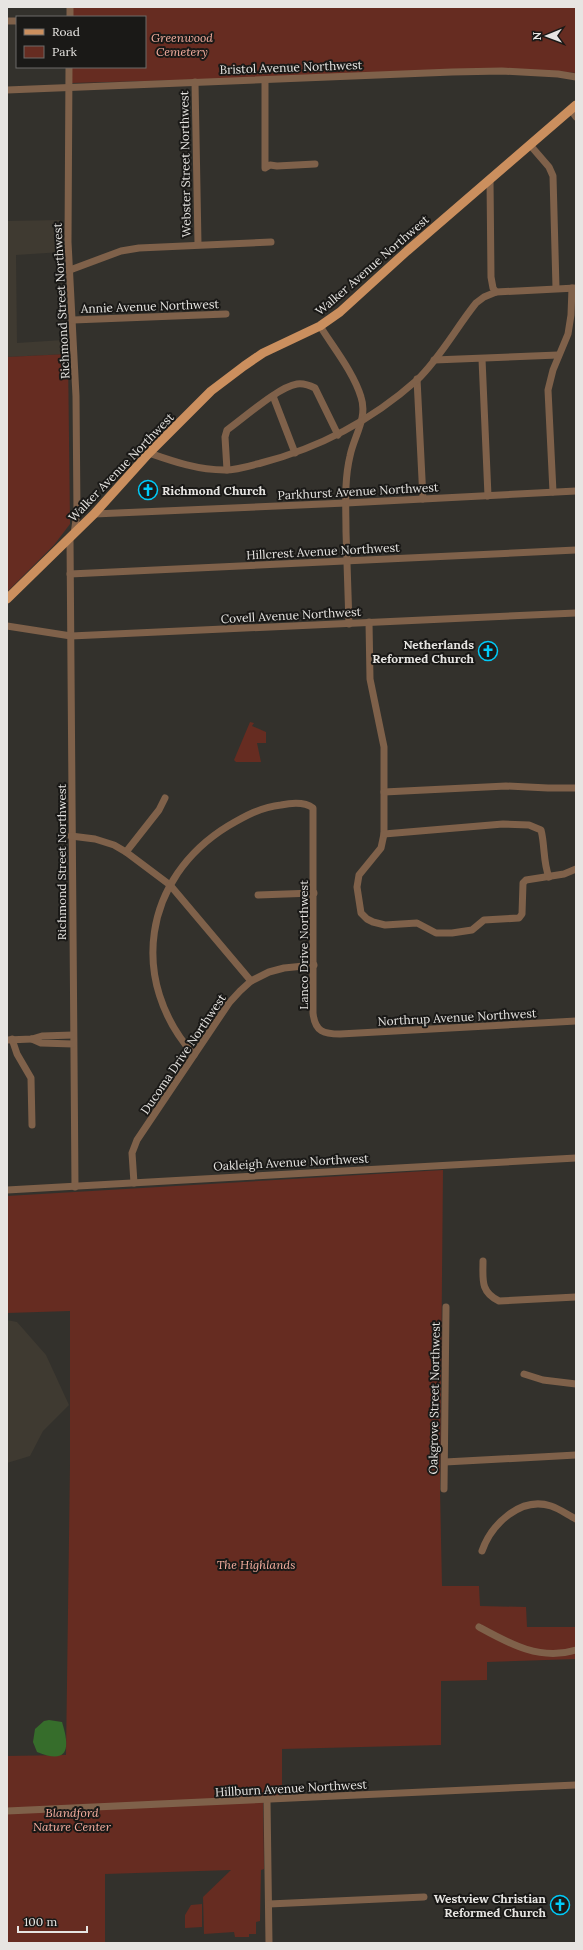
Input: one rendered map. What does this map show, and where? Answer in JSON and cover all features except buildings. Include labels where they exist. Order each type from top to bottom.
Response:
[{"type":"main road","name":"Walker Avenue Northwest","points":[[7,599],[94,514],[149,452],[211,391],[263,353],[320,326],[340,312],[490,179],[574,111]]},
{"type":"street","name":"Richmond Street Northwest","points":[[69,68],[70,270],[74,320],[77,506],[77,520],[72,536],[70,574],[75,1187]]},
{"type":"street","name":"Bristol Avenue Northwest","points":[[7,90],[68,89],[195,82],[502,71],[558,74],[576,77]]},
{"type":"street","points":[[265,80],[265,168],[270,164],[277,166],[315,164]]},
{"type":"street","name":"Webster Street Northwest","points":[[195,82],[198,244]]},
{"type":"street","points":[[530,146],[549,167],[553,176],[556,288]]},
{"type":"street","points":[[490,179],[491,277],[493,288],[496,292]]},
{"type":"street","points":[[70,270],[121,251],[160,246],[271,242]]},
{"type":"street","points":[[149,452],[176,462],[201,468],[227,470],[249,466],[295,453],[338,435],[362,422],[417,379],[434,360],[476,303],[484,297],[496,292],[574,288],[568,334],[558,356],[548,390],[553,492]]},
{"type":"street","name":"Annie Avenue Northwest","points":[[74,320],[226,314]]},
{"type":"street","points":[[320,326],[358,389],[362,403],[362,422],[350,455],[346,503],[349,624]]},
{"type":"street","points":[[434,360],[558,356]]},
{"type":"street","points":[[482,359],[488,496]]},
{"type":"street","points":[[417,379],[423,499]]},
{"type":"street","points":[[227,470],[225,437],[227,430],[273,396],[295,384],[306,384],[315,388],[338,435]]},
{"type":"street","points":[[273,396],[295,453]]},
{"type":"street","name":"Parkhurst Avenue Northwest","points":[[94,514],[576,491]]},
{"type":"street","name":"Hillcrest Avenue Northwest","points":[[70,574],[576,550]]},
{"type":"street","name":"Covell Avenue Northwest","points":[[7,626],[71,636],[576,613]]},
{"type":"street","points":[[369,622],[370,679],[382,735],[384,834],[381,848],[359,875],[357,887],[361,913],[366,919],[386,925],[417,923],[436,933],[452,933],[472,930],[484,920],[519,918],[522,914],[523,883],[526,880],[564,874],[576,869]]},
{"type":"street","points":[[384,792],[506,786],[576,788]]},
{"type":"street","points":[[126,852],[159,810],[165,798]]},
{"type":"street","name":"Lanco Drive Northwest","points":[[194,1055],[183,1043],[171,1024],[156,987],[153,953],[158,914],[170,885],[186,861],[205,842],[219,832],[256,811],[283,804],[309,804],[313,808],[314,1021],[316,1026],[326,1034],[340,1034]]},
{"type":"street","points":[[384,834],[503,824],[529,824],[541,830],[549,877]]},
{"type":"street","points":[[71,836],[105,841],[126,852],[170,885],[252,981]]},
{"type":"street","points":[[258,896],[314,894]]},
{"type":"street","name":"Ducoma Drive Northwest","points":[[134,1183],[132,1153],[137,1140],[230,1003],[252,981],[269,972],[284,968],[314,965]]},
{"type":"street","name":"Northrup Avenue Northwest","points":[[340,1034],[576,1021]]},
{"type":"street","points":[[32,1125],[31,1078],[10,1040],[32,1039],[42,1036],[73,1035]]},
{"type":"street","points":[[32,1039],[41,1043],[73,1044]]},
{"type":"street","name":"Oakleigh Avenue Northwest","points":[[7,1190],[576,1158]]},
{"type":"street","points":[[483,1261],[485,1289],[490,1297],[499,1301],[576,1298]]},
{"type":"street","name":"Oakgrove Street Northwest","points":[[444,1489],[446,1307]]},
{"type":"street","points":[[524,1374],[543,1380],[576,1384]]},
{"type":"street","points":[[445,1462],[576,1455]]},
{"type":"street","points":[[482,1551],[488,1536],[495,1527],[514,1512],[525,1506],[538,1504],[550,1506],[576,1519]]},
{"type":"street","points":[[479,1627],[507,1642],[535,1652],[564,1654],[576,1650]]},
{"type":"street","name":"Hillburn Avenue Northwest","points":[[7,1811],[576,1785]]},
{"type":"street","points":[[267,1800],[269,1943]]},
{"type":"street","points":[[269,1904],[424,1897]]},
{"type":"shaded area","points":[[60,220],[62,252],[16,255],[17,343],[63,340],[68,354],[7,357],[7,221]]},
{"type":"shaded area","points":[[7,1320],[17,1322],[46,1355],[69,1405],[43,1431],[30,1456],[7,1463]]},
{"type":"shaded area","points":[[49,1720],[62,1722],[65,1731],[66,1746],[61,1755],[48,1756],[37,1752],[33,1742],[35,1729],[44,1721]]},
{"type":"green space","name":"Greenwood Cemetery","points":[[73,7],[576,7],[576,73],[545,70],[71,83],[71,68],[146,68],[146,16],[73,16]]},
{"type":"green space","points":[[68,354],[70,524],[54,545],[7,592],[7,357]]},
{"type":"green space","points":[[250,722],[254,723],[252,726],[266,732],[266,743],[257,743],[261,762],[236,762],[234,760]]},
{"type":"green space","name":"The Highlands","points":[[443,1170],[440,1490],[442,1586],[479,1586],[480,1606],[526,1607],[527,1627],[576,1627],[576,1659],[487,1662],[487,1680],[441,1681],[441,1745],[282,1749],[282,1796],[263,1797],[264,1869],[261,1870],[260,1921],[256,1922],[256,1934],[249,1934],[249,1937],[235,1937],[234,1932],[204,1934],[203,1897],[231,1870],[105,1874],[105,1943],[7,1943],[7,1756],[66,1755],[70,1465],[70,1311],[7,1313],[7,1196]]},
{"type":"green space","points":[[202,1904],[202,1927],[185,1928],[185,1915],[191,1905]]},
{"type":"place","name":"Richmond Church","points":[[148,490]]},
{"type":"place","name":"Netherlands Reformed Church","points":[[488,651]]},
{"type":"place","name":"Westview Christian Reformed Church","points":[[560,1905]]},
{"type":"park label","name":"Blandford Nature Center","points":[[72,1819]]}]
